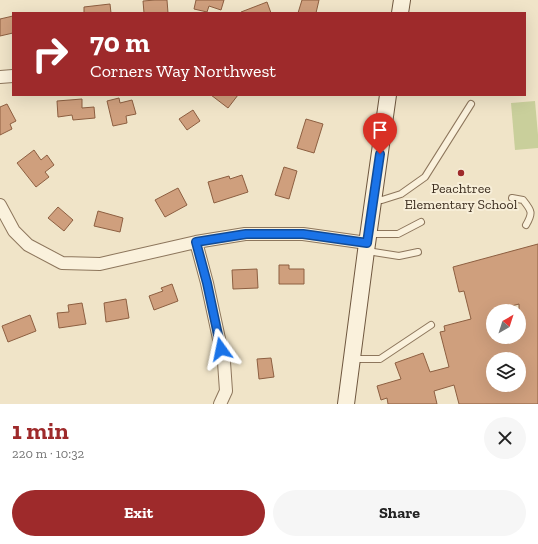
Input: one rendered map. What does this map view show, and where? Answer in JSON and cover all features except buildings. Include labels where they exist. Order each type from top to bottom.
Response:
[{"type":"street","points":[[400,12],[402,0]]},
{"type":"street","points":[[0,77],[12,76]]},
{"type":"street","points":[[346,404],[388,96]]},
{"type":"street","points":[[0,205],[14,231],[28,246],[62,263],[100,264],[196,242],[246,234],[303,234],[367,243]]},
{"type":"street","points":[[196,242],[207,283],[224,362],[226,391],[220,404]]},
{"type":"lane","points":[[374,198],[382,200],[401,194],[425,177],[471,104]]},
{"type":"lane","points":[[512,198],[523,200],[530,208],[531,217],[526,225]]},
{"type":"lane","points":[[367,243],[398,234],[421,222]]},
{"type":"lane","points":[[367,243],[399,256],[418,252]]},
{"type":"lane","points":[[352,358],[380,358],[431,325]]},
{"type":"green space","points":[[535,101],[538,148],[515,150],[511,103]]},
{"type":"place","name":"Peachtree Elementary School","points":[[461,173]]},
{"type":"route","points":[[221,349],[207,283],[196,242],[246,234],[303,234],[367,243],[380,154]]}]
